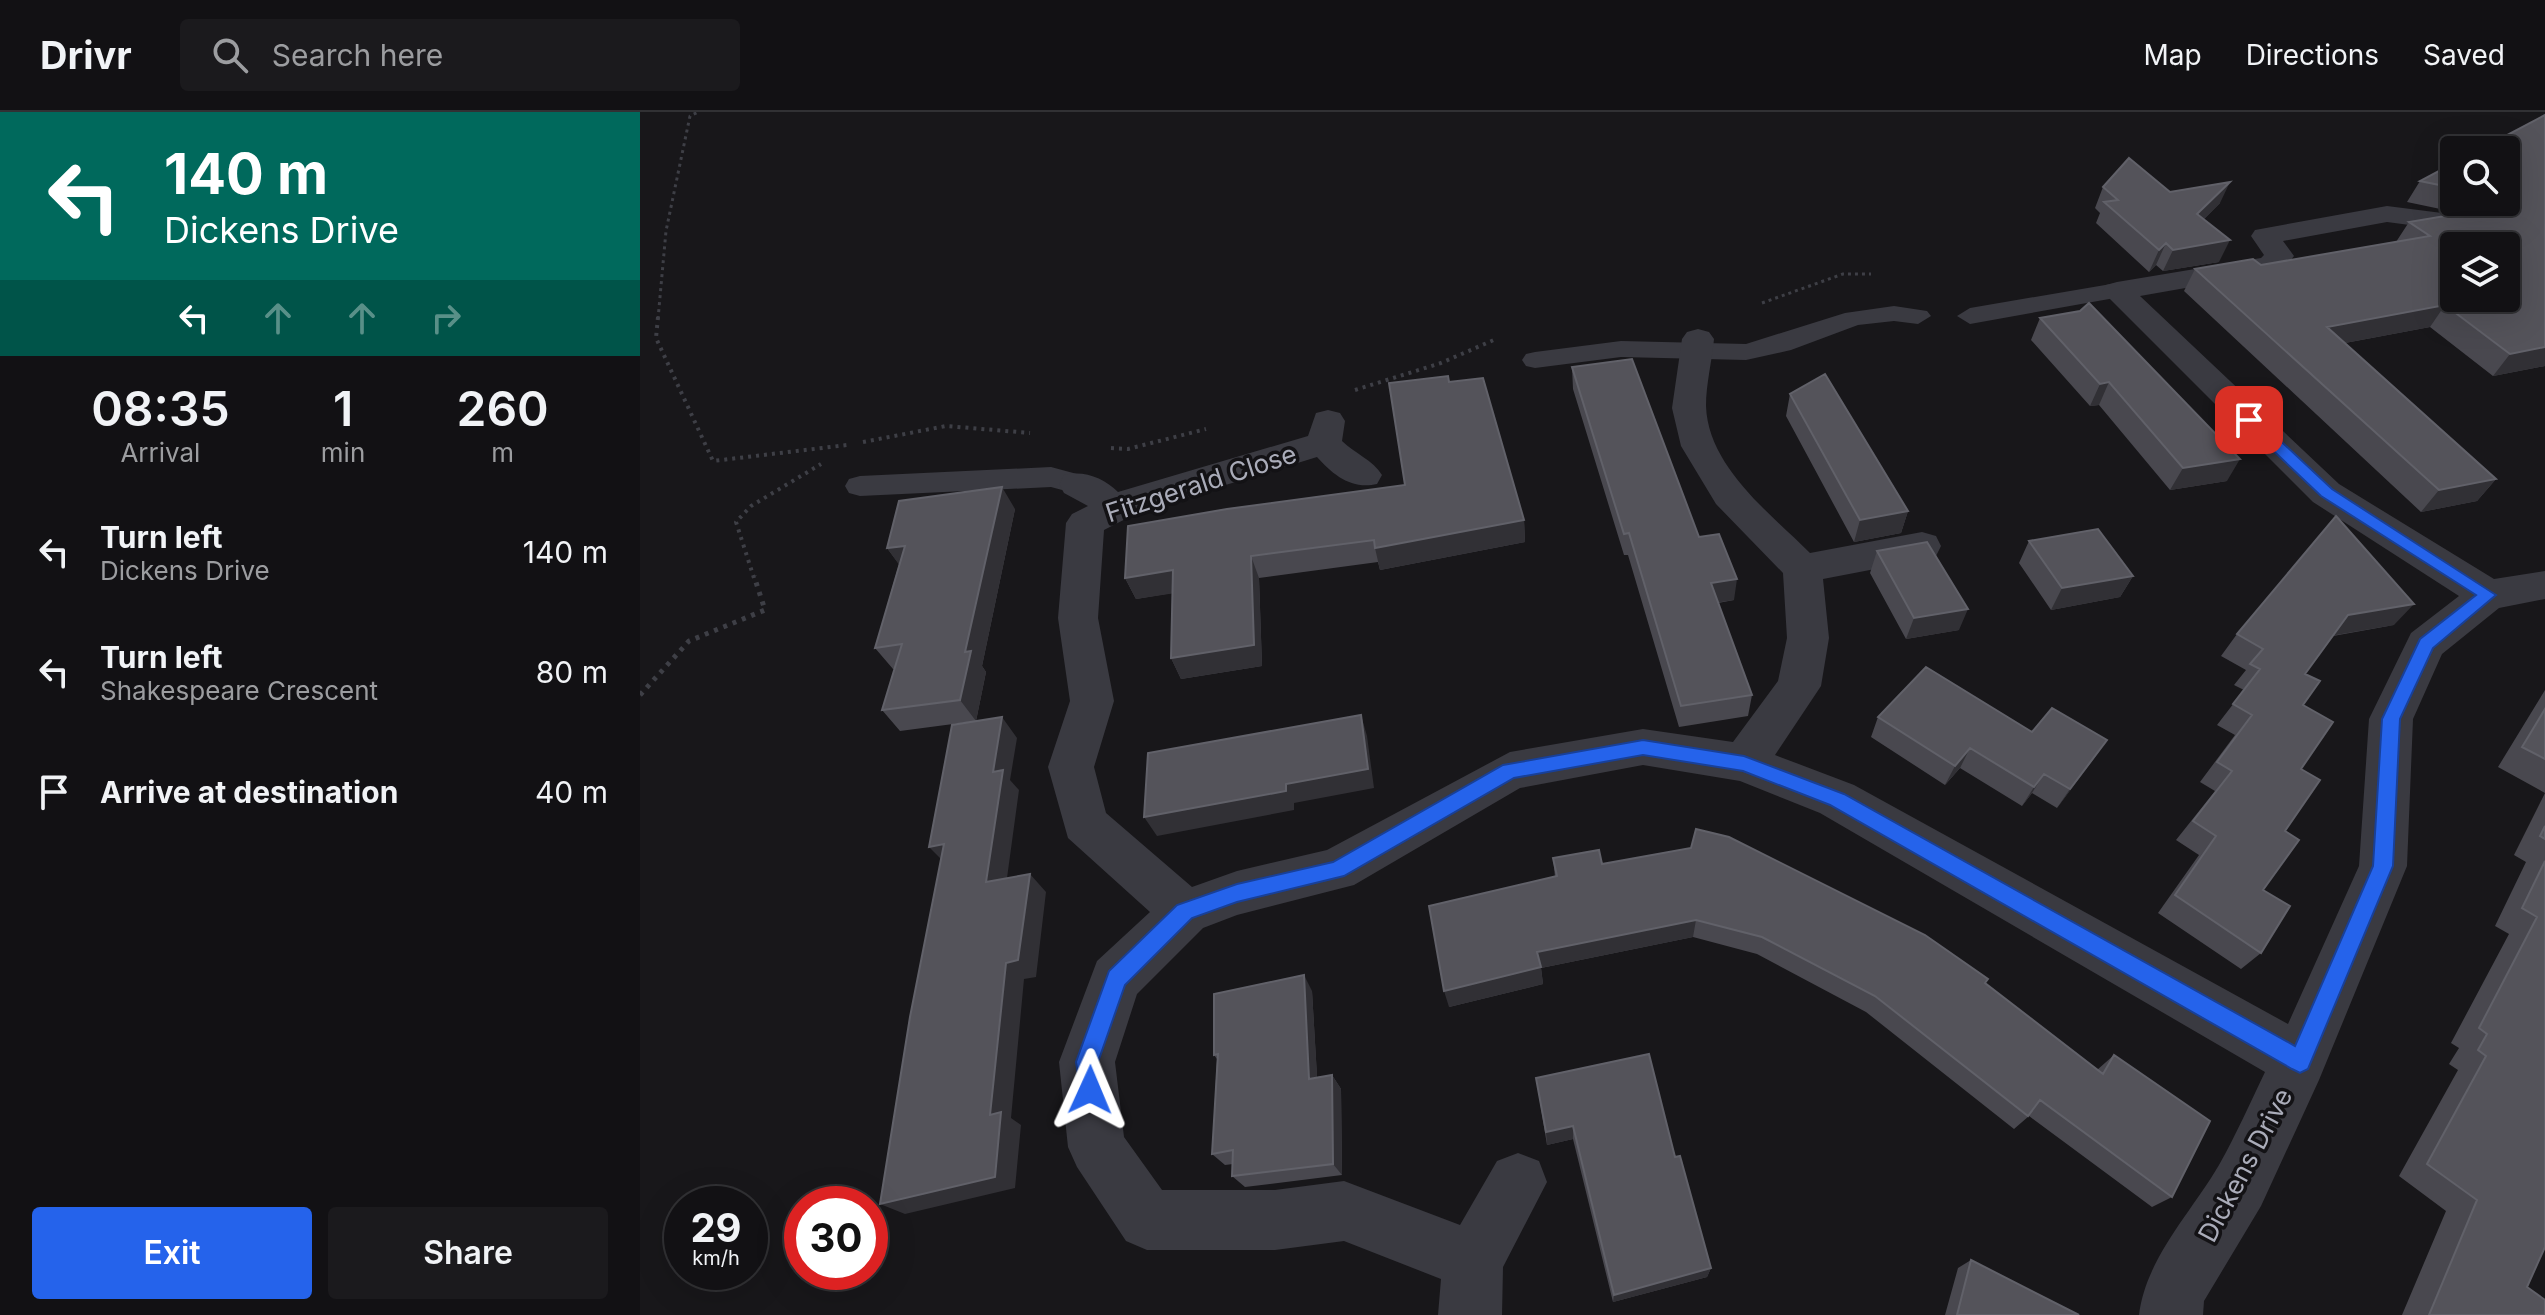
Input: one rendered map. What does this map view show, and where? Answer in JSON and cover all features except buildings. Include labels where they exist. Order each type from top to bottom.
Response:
[{"type":"street","points":[[2117,291],[2271,265],[2279,256],[2265,236],[2354,206],[2387,214],[2440,220]]},
{"type":"street","points":[[2117,291],[2326,493],[2488,595]]},
{"type":"street","points":[[1696,347],[1689,408],[1699,446],[1729,495],[1802,569],[1808,638],[1799,686],[1744,763]]},
{"type":"street","name":"Fitzgerald Close","points":[[1185,912],[1085,824],[1071,767],[1092,701],[1078,618],[1085,523],[1332,419],[1342,462],[1364,475]]},
{"type":"street","points":[[1077,484],[1098,494],[1113,509]]},
{"type":"street","points":[[1802,569],[1922,546]]},
{"type":"street","name":"Dickens Drive","points":[[2171,1315],[2173,1293],[2240,1185],[2300,1061],[2383,866],[2391,719],[2426,644],[2488,595],[2545,585]]},
{"type":"street","points":[[1518,1182],[1472,1288],[1344,1211],[1275,1220],[1147,1220],[1097,1147],[1087,1062],[1116,979],[1185,912],[1237,893],[1337,870],[1510,771],[1643,747],[1744,763],[1837,799],[2300,1061]]},
{"type":"lane","points":[[1970,316],[2117,291]]},
{"type":"lane","points":[[1535,360],[1614,349],[1696,347],[1760,350],[1861,314],[1889,312],[1918,316]]},
{"type":"lane","points":[[860,486],[1051,477],[1077,484]]},
{"type":"path","points":[[698,112],[690,116],[666,231],[656,338],[713,461],[823,445],[852,445]]},
{"type":"path","points":[[1696,347],[1770,298],[1843,274],[1885,274]]},
{"type":"path","points":[[1332,419],[1441,363],[1506,337]]},
{"type":"path","points":[[839,452],[852,445],[921,426],[953,422],[1036,435]]},
{"type":"path","points":[[1108,448],[1128,449],[1215,427]]},
{"type":"path","points":[[640,695],[689,641],[765,610],[736,522],[751,506],[827,460]]},
{"type":"route","points":[[1090,1090],[1087,1062],[1116,979],[1185,912],[1237,893],[1337,870],[1510,771],[1643,747],[1744,763],[1837,799],[2300,1061],[2383,866],[2391,719],[2426,644],[2488,595],[2326,493],[2249,420]]}]
